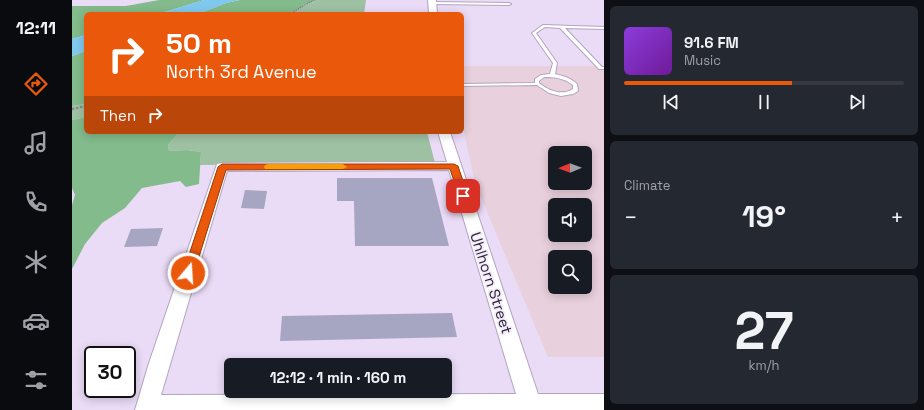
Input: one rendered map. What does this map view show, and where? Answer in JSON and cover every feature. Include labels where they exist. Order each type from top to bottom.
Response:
[{"type":"street","points":[[432,2],[433,12]]},
{"type":"street","name":"Uhlhorn Street","points":[[445,134],[531,408]]},
{"type":"street","points":[[454,166],[222,167],[146,408],[531,408],[604,405]]},
{"type":"lane","points":[[432,2],[509,4]]},
{"type":"lane","points":[[552,76],[555,63],[534,33],[544,26],[604,28]]},
{"type":"lane","points":[[561,26],[601,68],[604,68]]},
{"type":"lane","points":[[464,85],[538,84],[545,90],[569,94],[576,90],[575,84],[561,77],[552,76],[539,78],[537,80],[538,84]]},
{"type":"path","points":[[293,12],[314,0]]},
{"type":"path","points":[[72,108],[84,106]]},
{"type":"shaded area","points":[[464,66],[604,66],[604,357],[548,357],[475,183],[464,132]]},
{"type":"green space","points":[[159,0],[204,0],[165,12],[84,12],[84,36],[72,39],[72,6],[126,6]]},
{"type":"green space","points":[[240,0],[319,0],[304,5],[291,12],[203,12],[226,3]]},
{"type":"green space","points":[[319,0],[366,0],[364,12],[290,12]]},
{"type":"green space","points":[[84,52],[84,104],[72,106],[72,56]]},
{"type":"green space","points":[[84,104],[84,117],[72,120],[72,106]]},
{"type":"green space","points":[[84,117],[84,134],[177,134],[168,145],[169,151],[187,150],[201,152],[199,184],[186,187],[180,181],[142,188],[125,208],[102,223],[85,244],[72,269],[72,205],[75,195],[72,188],[72,120]]},
{"type":"green space","points":[[177,134],[428,134],[435,163],[200,165],[201,152],[187,150],[169,151],[168,145]]},
{"type":"water","points":[[204,0],[240,0],[226,3],[203,12],[165,12]]},
{"type":"water","points":[[84,36],[84,52],[72,56],[72,39]]},
{"type":"building","points":[[337,178],[432,178],[449,246],[355,246],[354,201],[337,201]]},
{"type":"building","points":[[245,190],[267,191],[264,209],[241,208]]},
{"type":"building","points":[[163,228],[157,246],[124,247],[131,229]]},
{"type":"building","points":[[452,313],[457,337],[280,341],[282,316]]},
{"type":"slow traffic","points":[[268,167],[343,167]]},
{"type":"route","points":[[188,273],[222,167],[454,166],[463,196]]}]
